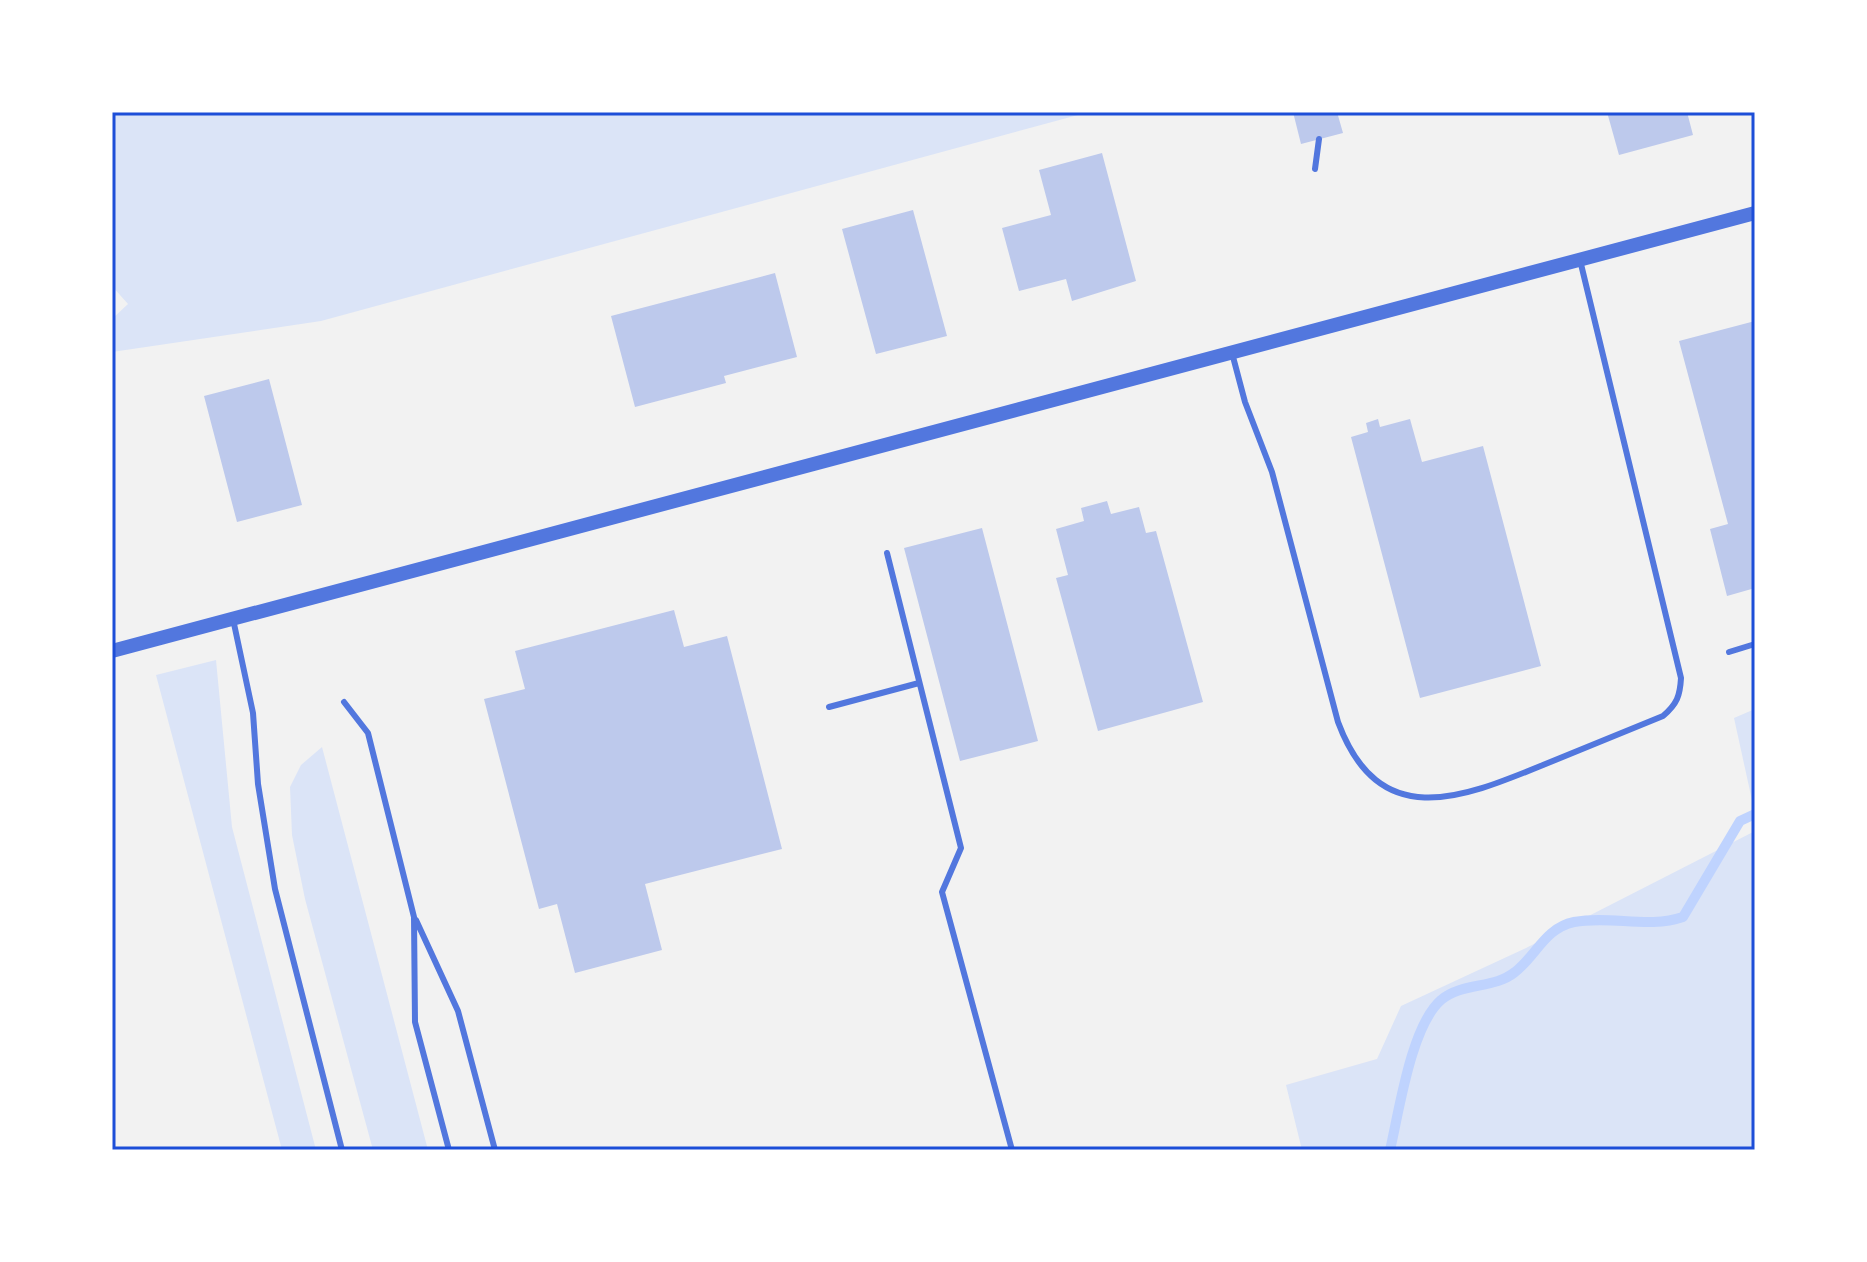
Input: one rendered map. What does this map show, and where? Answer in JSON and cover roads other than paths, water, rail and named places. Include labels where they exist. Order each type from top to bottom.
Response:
[{"type":"street","points":[[112,651],[1755,213]]},
{"type":"lane","points":[[1315,169],[1319,139]]},
{"type":"lane","points":[[1231,352],[1245,402],[1272,472],[1338,722],[1351,752],[1364,772],[1411,797],[1455,798],[1478,792],[1663,716],[1675,706],[1680,694],[1681,678],[1580,260]]},
{"type":"lane","points":[[887,553],[961,848],[942,892],[1012,1150]]},
{"type":"lane","points":[[233,619],[253,713],[258,784],[275,889],[342,1150]]},
{"type":"lane","points":[[1729,652],[1755,644]]},
{"type":"lane","points":[[829,707],[919,683]]},
{"type":"lane","points":[[344,702],[368,733],[414,917],[458,1011],[495,1150]]},
{"type":"lane","points":[[414,917],[415,1022],[449,1150]]},
{"type":"waterway","points":[[1390,1150],[1414,1049],[1431,1012],[1441,1000],[1459,990],[1507,977],[1522,966],[1548,936],[1564,925],[1588,920],[1656,922],[1683,917],[1740,821],[1755,814]]}]
